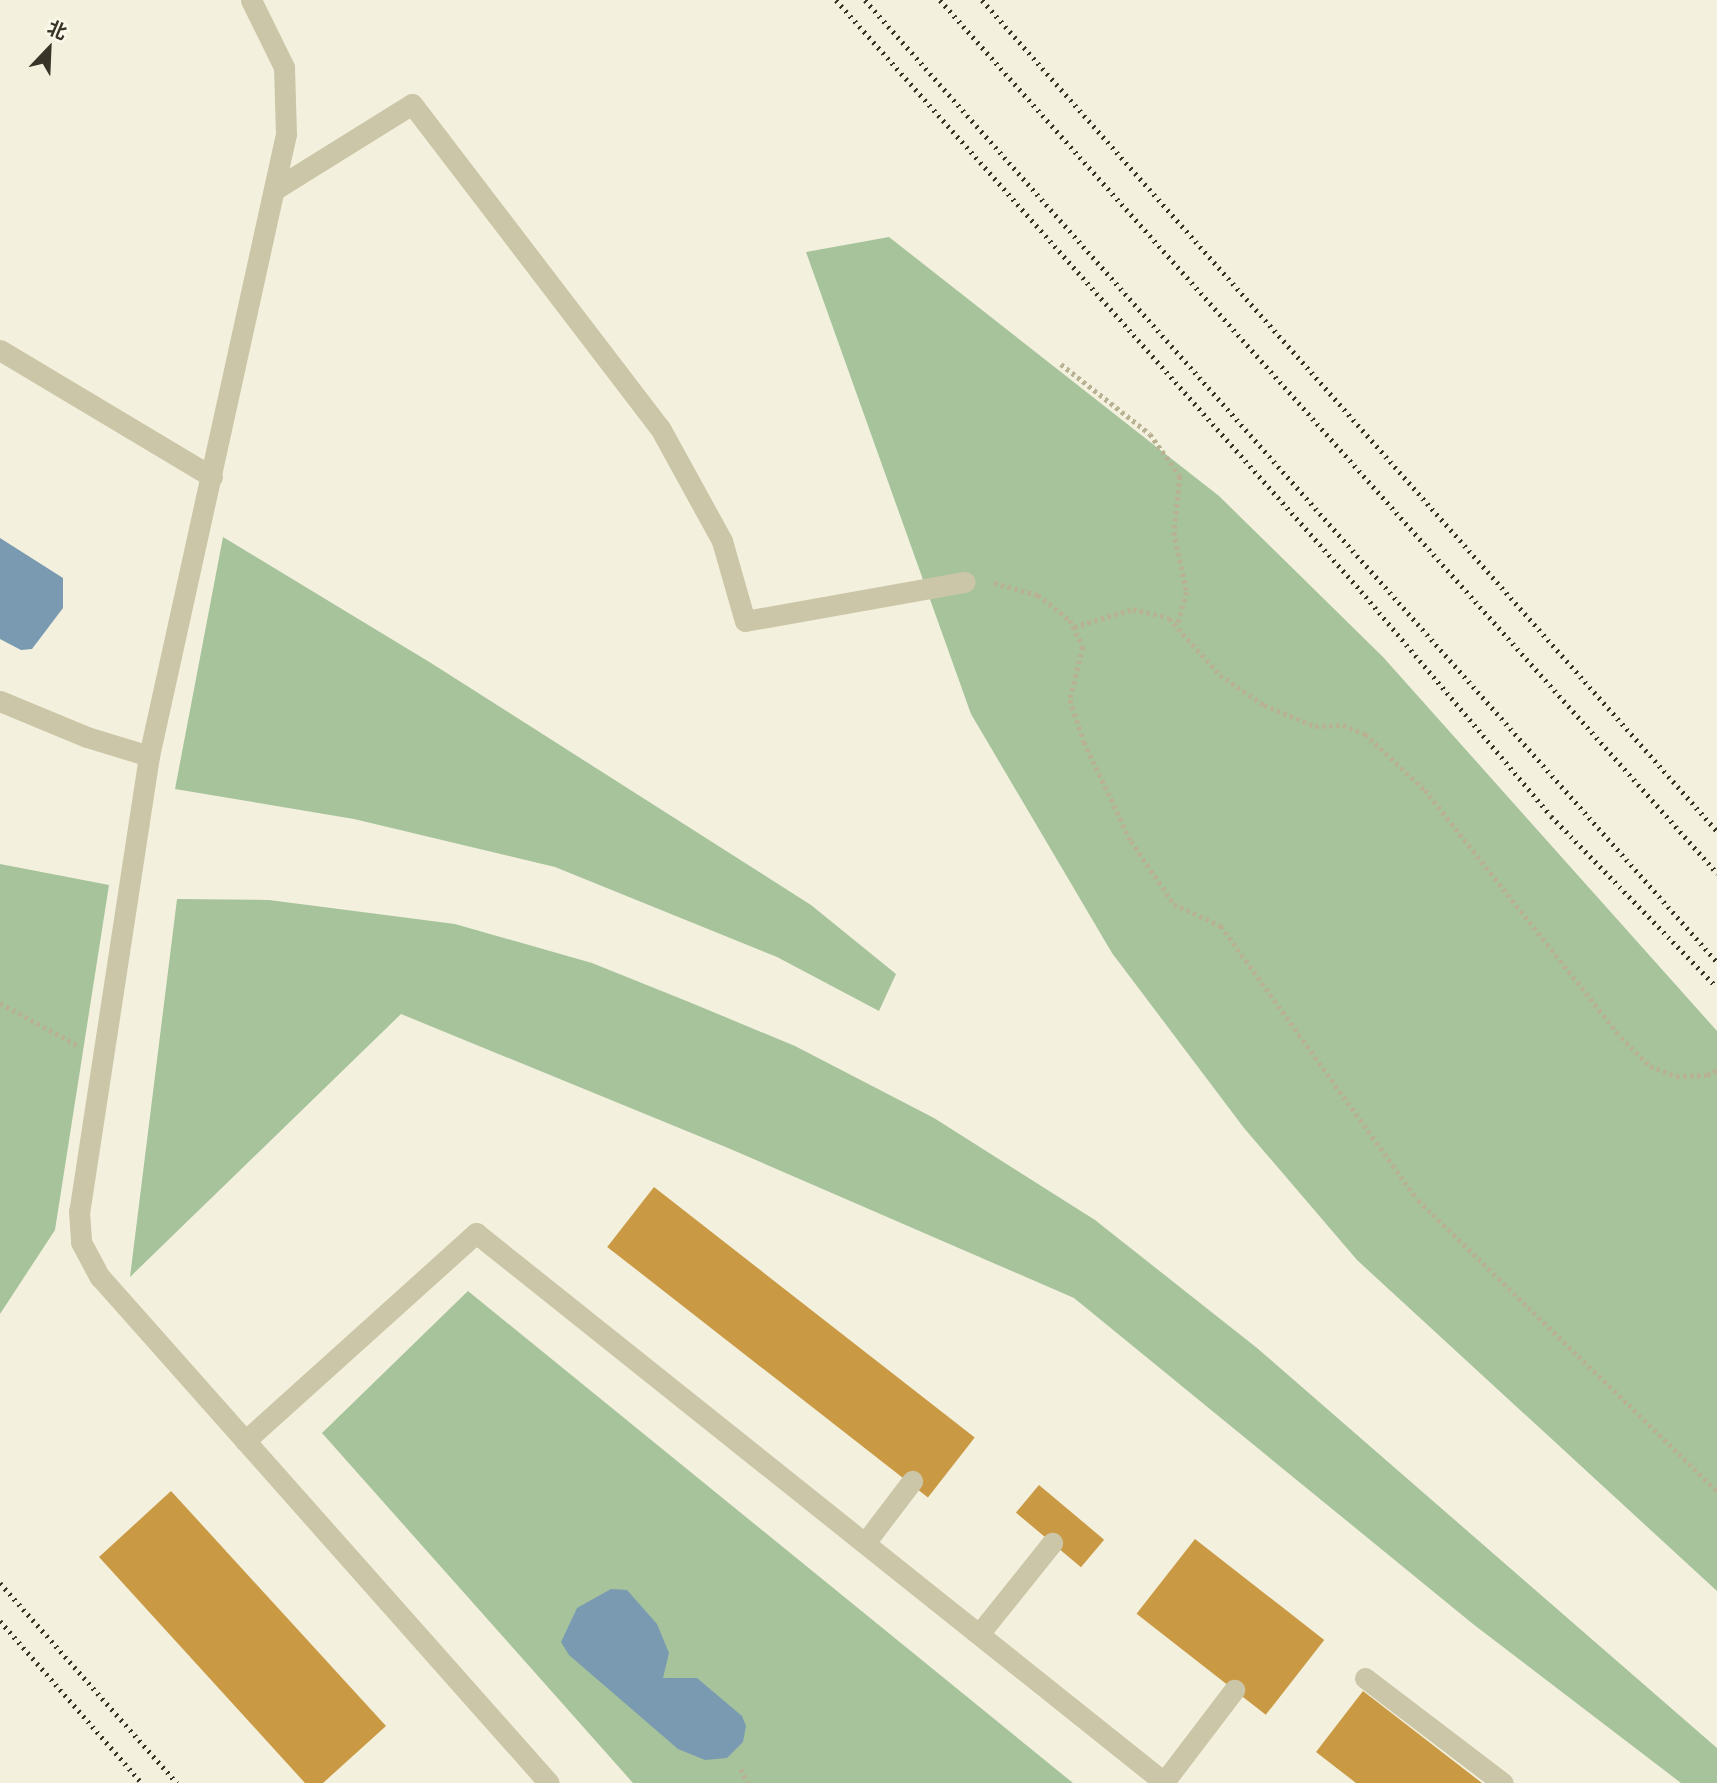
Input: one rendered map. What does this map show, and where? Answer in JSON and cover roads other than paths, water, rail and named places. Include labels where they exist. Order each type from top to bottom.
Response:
[{"type":"lane","points":[[251,0],[284,67],[286,134],[277,188],[149,756],[79,1211],[81,1242],[100,1277],[549,1783]]},
{"type":"lane","points":[[277,188],[412,104],[660,428],[722,541],[745,621],[965,582]]},
{"type":"lane","points":[[0,350],[212,477]]},
{"type":"lane","points":[[0,701],[87,737],[149,756]]},
{"type":"lane","points":[[245,1441],[476,1233],[1165,1783],[1234,1690]]},
{"type":"lane","points":[[865,1543],[912,1481]]},
{"type":"lane","points":[[979,1634],[1052,1542]]},
{"type":"lane","points":[[1364,1678],[1503,1783]]},
{"type":"water","points":[[0,538],[63,578],[63,608],[32,649],[21,650],[0,639]]},
{"type":"water","points":[[611,1589],[627,1590],[657,1624],[669,1653],[663,1678],[697,1678],[742,1716],[746,1726],[743,1742],[727,1758],[705,1760],[678,1749],[569,1655],[561,1642],[577,1608]]},
{"type":"railway","points":[[836,0],[1361,591],[1551,816],[1717,987]]},
{"type":"railway","points":[[865,0],[1717,962]]},
{"type":"railway","points":[[940,0],[1717,873]]},
{"type":"railway","points":[[982,0],[1717,831]]},
{"type":"railway","points":[[0,1583],[177,1783]]},
{"type":"railway","points":[[0,1621],[142,1783]]}]
